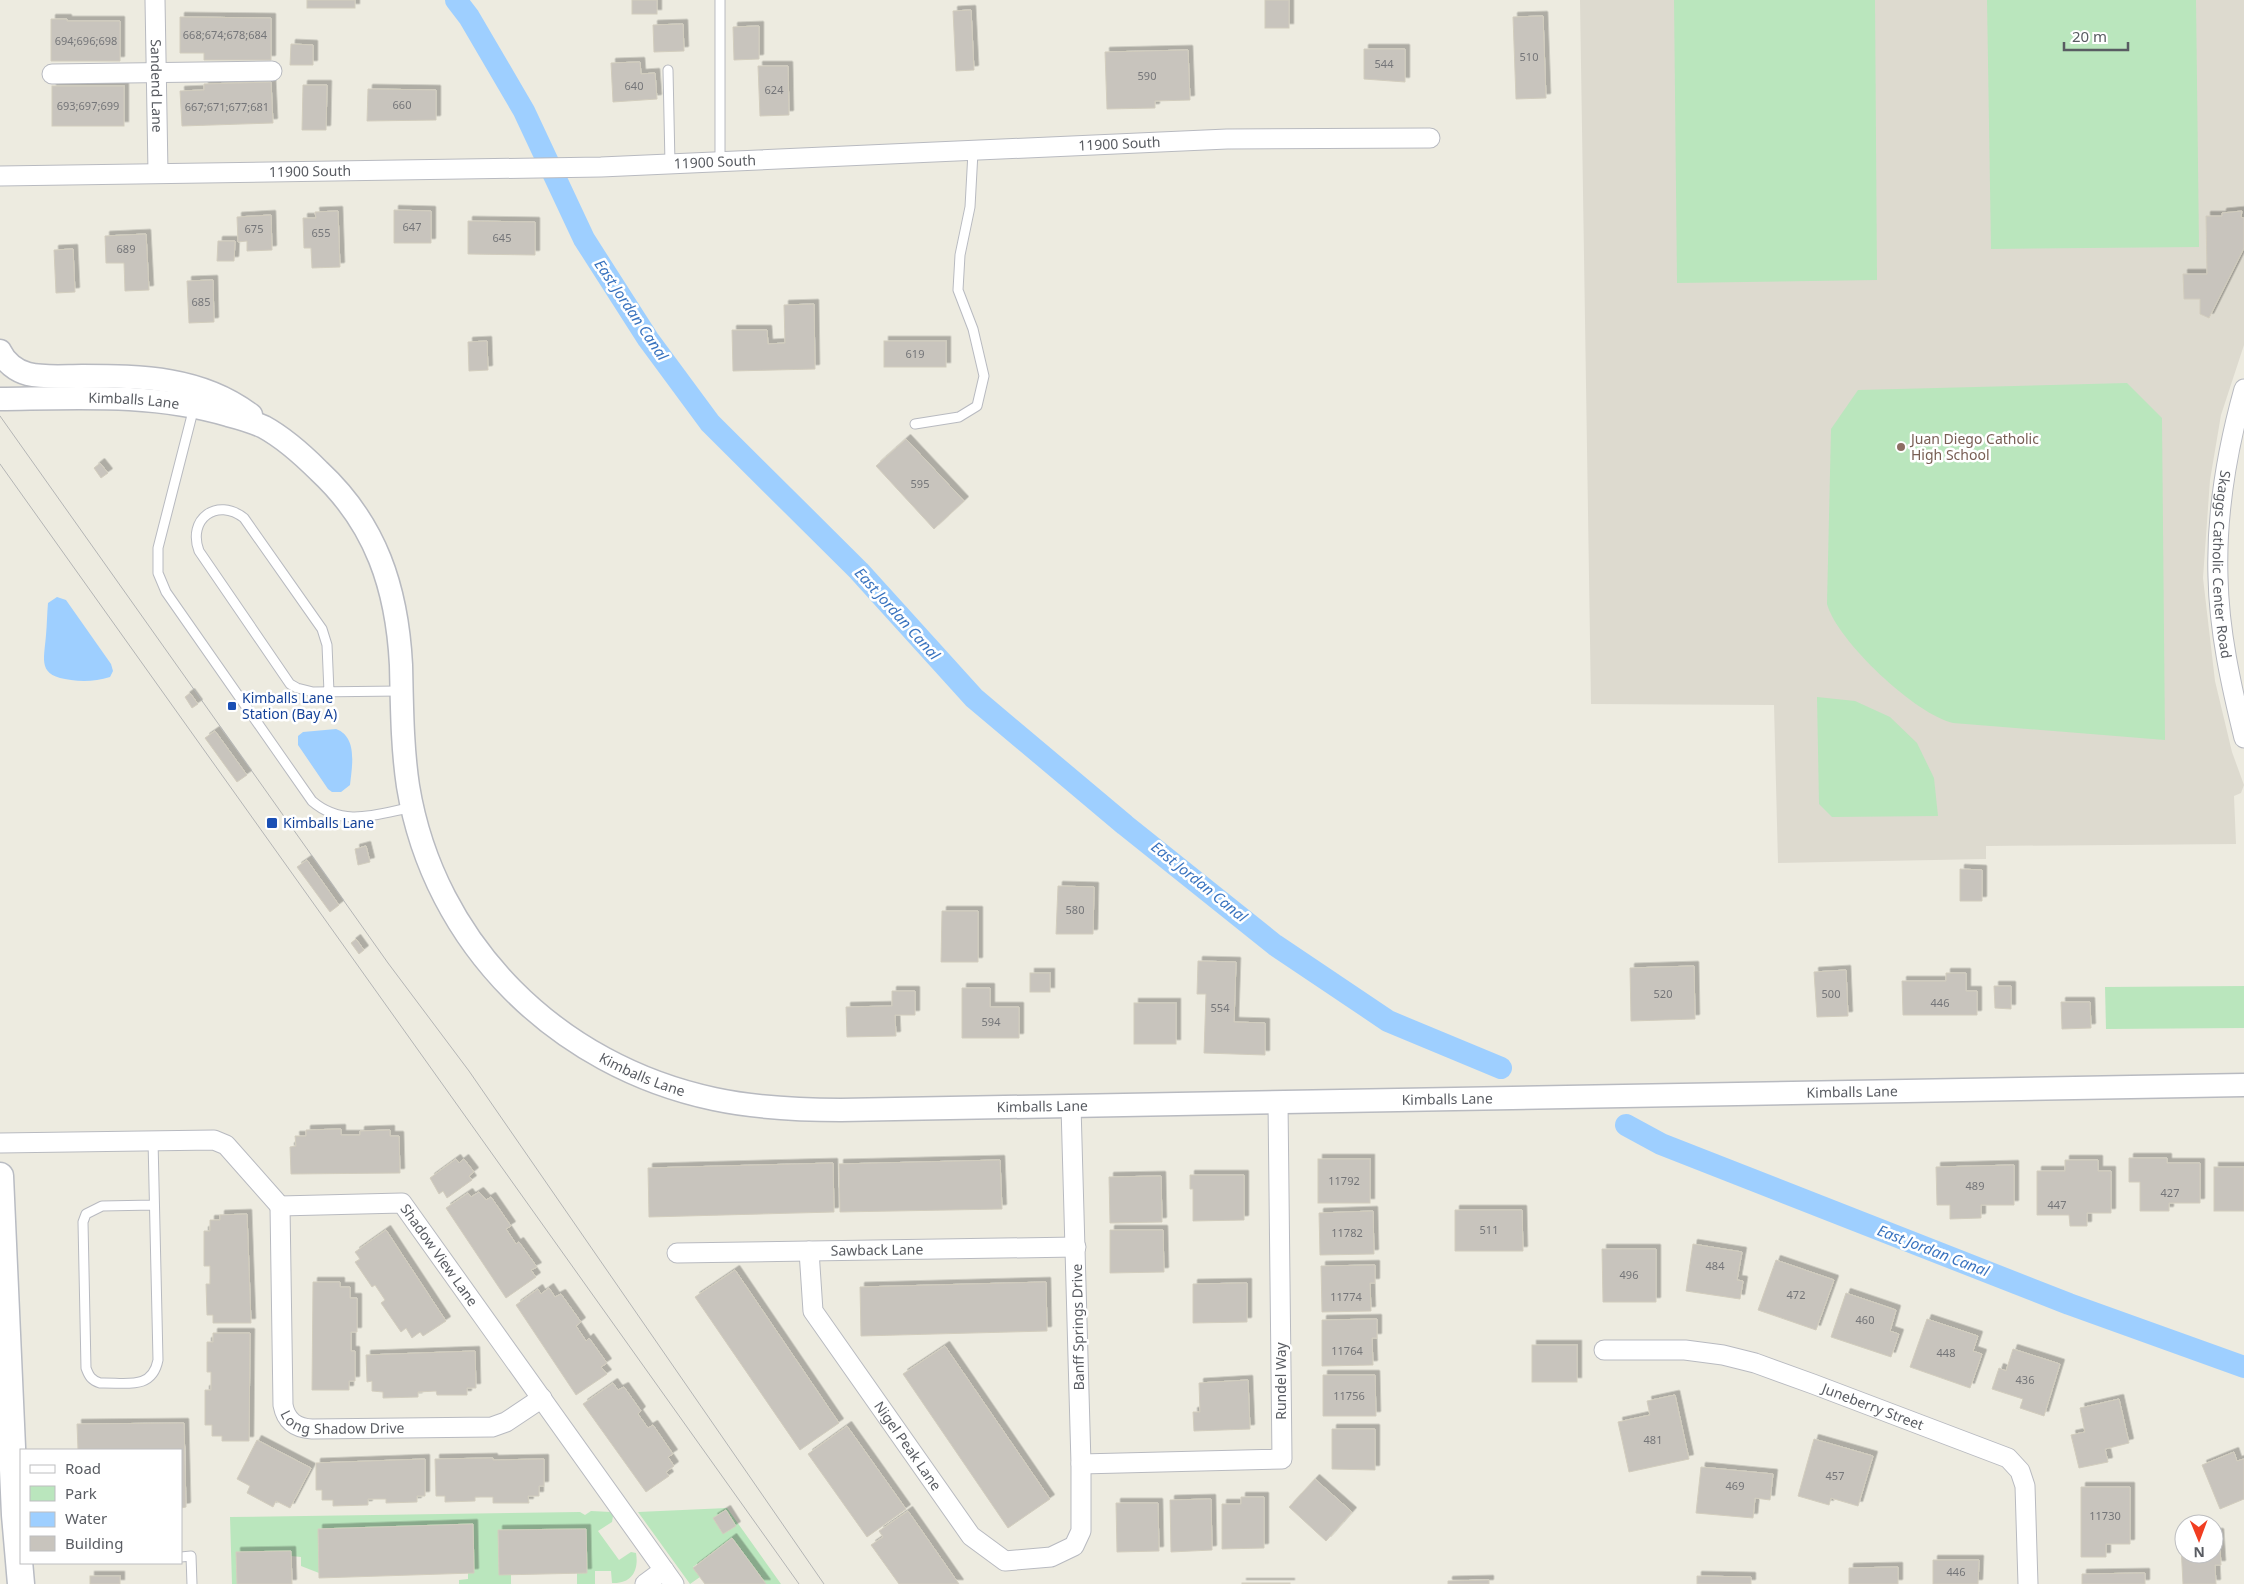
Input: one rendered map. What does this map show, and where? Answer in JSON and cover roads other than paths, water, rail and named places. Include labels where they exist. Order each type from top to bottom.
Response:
[{"type":"main road","points":[[0,1176],[15,1515],[21,1584]]},
{"type":"street","name":"Sandend Lane","points":[[155,0],[158,172]]},
{"type":"street","points":[[52,74],[272,71]]},
{"type":"street","name":"11900 South","points":[[0,176],[670,164],[973,152],[1227,139],[1430,138]]},
{"type":"street","points":[[0,351],[11,366],[28,374],[137,376],[195,386],[225,397],[246,411],[264,428]]},
{"type":"street","name":"Skaggs Catholic Center Road","points":[[2244,389],[2228,455],[2222,494],[2218,577],[2227,663],[2244,738]]},
{"type":"street","name":"Kimballs Lane","points":[[0,399],[107,398],[149,400],[210,410],[264,428],[288,444],[330,481],[358,513],[384,572],[393,605],[398,634],[405,761],[413,808],[434,874],[463,928],[481,954],[519,998],[547,1022],[570,1038],[619,1066],[645,1077],[704,1096],[773,1108],[841,1110],[2244,1085]]},
{"type":"street","name":"Kimballs Lane","points":[[0,413],[143,411],[192,415],[264,428]]},
{"type":"street","name":"Rundel Way","points":[[1081,1464],[1282,1459],[1278,1102]]},
{"type":"street","name":"Banff Springs Drive","points":[[1071,1106],[1081,1464],[1081,1531],[1074,1546]]},
{"type":"street","points":[[0,1143],[214,1140],[226,1145],[280,1206]]},
{"type":"street","name":"Shadow View Lane","points":[[280,1206],[402,1203],[669,1577]]},
{"type":"street","name":"Long Shadow Drive","points":[[280,1206],[283,1405],[287,1417],[295,1425],[312,1429],[492,1427],[506,1422],[542,1398]]},
{"type":"street","name":"Sawback Lane","points":[[677,1253],[1076,1247]]},
{"type":"street","name":"Nigel Peak Lane","points":[[809,1251],[813,1311],[971,1536],[1005,1562],[1051,1557],[1074,1546]]},
{"type":"street","name":"Juneberry Street","points":[[1604,1350],[1685,1350],[1723,1355],[1813,1384],[2008,1458],[2020,1470],[2025,1486],[2028,1584]]},
{"type":"street","points":[[645,1584],[669,1577]]},
{"type":"lane","points":[[720,0],[720,161]]},
{"type":"lane","points":[[668,70],[670,164]]},
{"type":"lane","points":[[915,424],[959,417],[977,406],[984,376],[973,329],[958,290],[960,256],[970,208],[973,152]]},
{"type":"lane","points":[[192,415],[158,548],[158,573],[166,592],[312,801],[335,815],[353,818],[413,808]]},
{"type":"lane","points":[[329,692],[327,645],[318,622],[244,518],[228,510],[211,512],[198,525],[195,534],[198,552],[290,684],[304,691],[329,692],[401,691]]},
{"type":"lane","points":[[153,1140],[158,1360],[156,1371],[151,1378],[144,1382],[100,1383],[93,1381],[88,1376],[86,1368],[83,1222],[86,1214],[102,1206],[154,1205]]},
{"type":"lane","points":[[182,1556],[191,1556],[192,1584]]},
{"type":"water","points":[[57,597],[66,600],[111,664],[113,671],[110,677],[90,681],[76,681],[60,678],[48,671],[44,660],[48,603]]},
{"type":"water","points":[[336,729],[348,738],[352,753],[350,785],[341,792],[332,792],[328,789],[298,745],[298,736],[303,732]]},
{"type":"waterway","name":"East Jordan Canal","points":[[456,0],[469,17],[524,111],[584,239],[648,339],[710,423],[859,571],[974,698],[1125,825],[1275,945],[1388,1021],[1501,1068]]},
{"type":"waterway","name":"East Jordan Canal","points":[[1626,1125],[1661,1144],[2069,1304],[2244,1367]]},
{"type":"tram line","points":[[0,416],[388,963],[469,1071],[824,1584]]},
{"type":"tram line","points":[[0,464],[799,1584]]},
{"type":"place","name":"Juan Diego Catholic High School","points":[[1901,447]]},
{"type":"place","name":"Kimballs Lane Station (Bay A)","points":[[232,706]]},
{"type":"place","name":"Kimballs Lane","points":[[272,823]]}]
